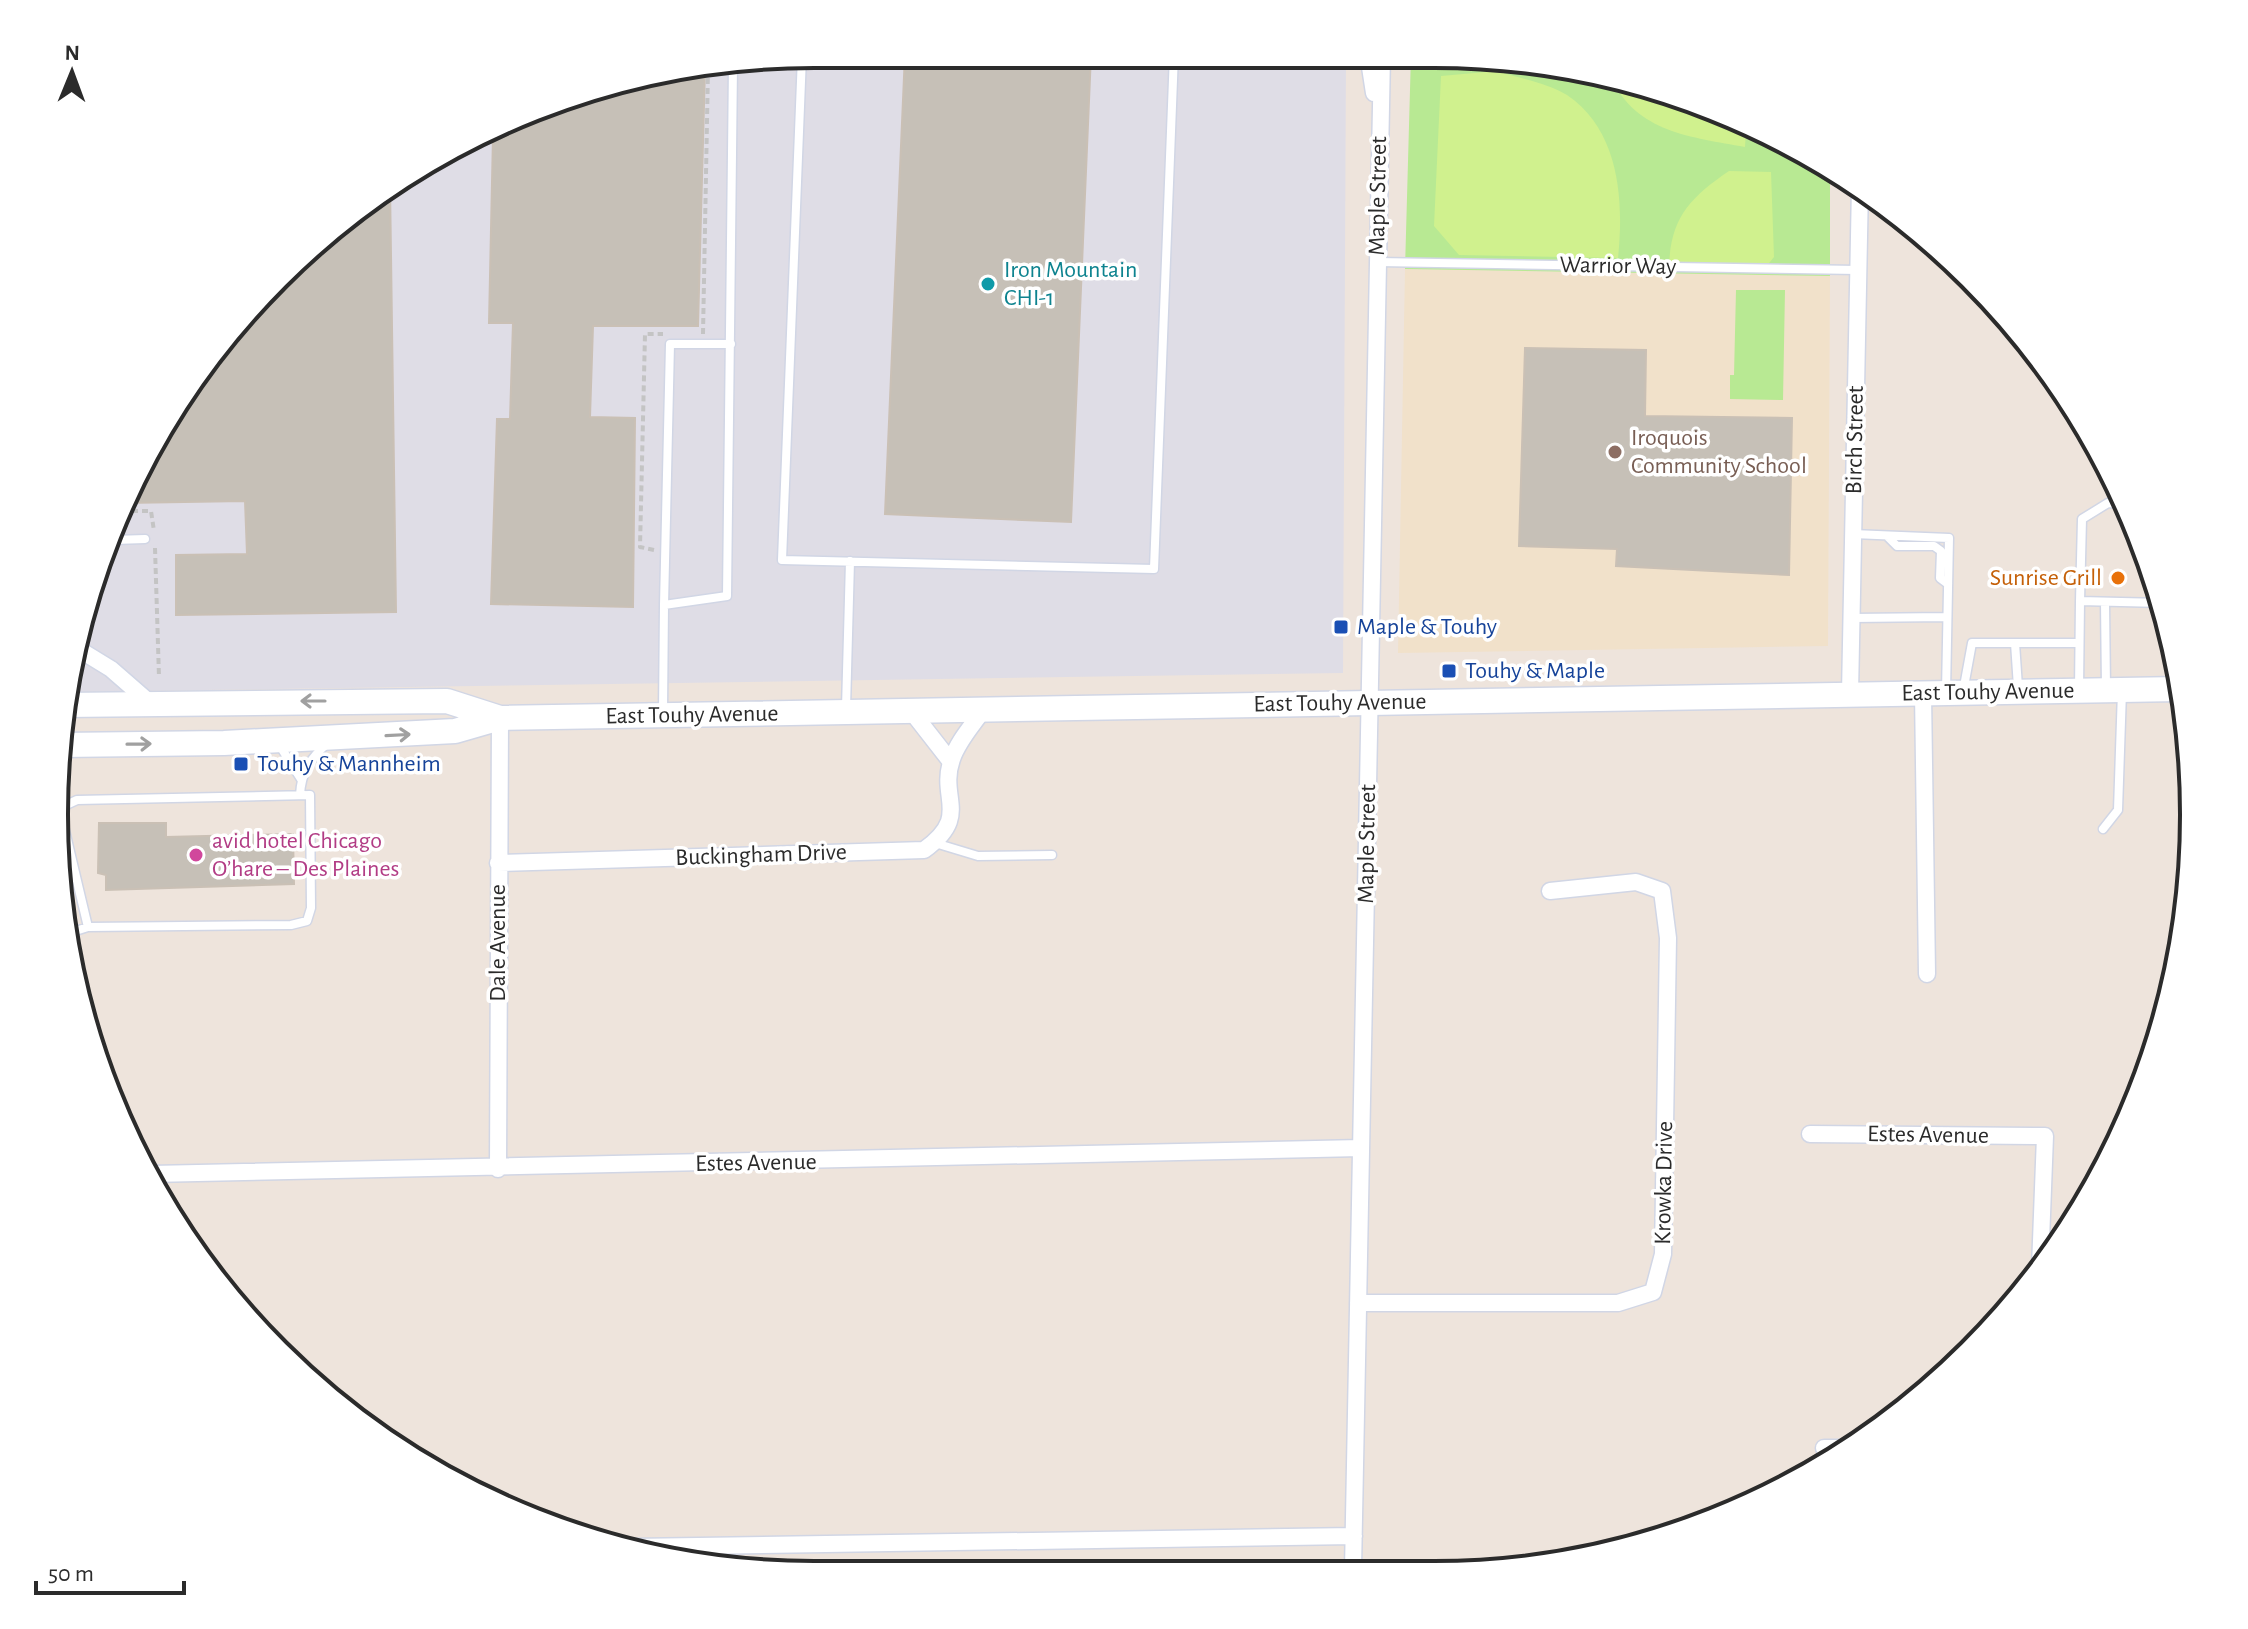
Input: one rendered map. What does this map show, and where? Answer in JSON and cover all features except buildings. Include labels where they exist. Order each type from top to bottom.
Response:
[{"type":"main road","name":"East Touhy Avenue","points":[[72,745],[267,741],[455,731],[500,718],[2169,689]]},
{"type":"main road","name":"East Touhy Avenue","points":[[76,705],[447,701],[500,718]]},
{"type":"street","name":"Maple Street","points":[[1371,68],[1380,118]]},
{"type":"street","name":"Maple Street","points":[[1353,1561],[1382,68]]},
{"type":"street","name":"Birch Street","points":[[1850,694],[1860,202]]},
{"type":"street","points":[[86,653],[111,669],[150,703]]},
{"type":"street","points":[[1927,974],[1944,693]]},
{"type":"street","points":[[935,843],[944,835],[951,813],[951,762],[983,710]]},
{"type":"street","points":[[912,712],[951,762]]},
{"type":"street","name":"Dale Avenue","points":[[498,1169],[500,718]]},
{"type":"street","name":"Buckingham Drive","points":[[498,863],[924,850],[935,843]]},
{"type":"street","name":"Krowka Drive","points":[[1358,1303],[1618,1303],[1653,1292],[1663,1254],[1668,938],[1662,891],[1636,882],[1550,891]]},
{"type":"street","name":"Estes Avenue","points":[[1810,1134],[2045,1136],[2041,1248]]},
{"type":"street","name":"Estes Avenue","points":[[160,1174],[498,1169],[1361,1148]]},
{"type":"street","points":[[667,1546],[1354,1536]]},
{"type":"lane","points":[[802,69],[782,560],[1154,569],[1173,68]]},
{"type":"lane","points":[[664,605],[727,596],[733,73]]},
{"type":"lane","name":"Warrior Way","points":[[1377,262],[1858,270]]},
{"type":"lane","points":[[663,716],[670,344],[731,344]]},
{"type":"lane","points":[[2079,691],[2082,519],[2112,503]]},
{"type":"lane","points":[[1853,534],[1949,538],[1944,693]]},
{"type":"lane","points":[[1888,537],[1897,546],[1934,546],[1941,551],[1940,578],[1948,584]]},
{"type":"lane","points":[[121,540],[145,539]]},
{"type":"lane","points":[[846,713],[850,561]]},
{"type":"lane","points":[[2080,601],[2149,603]]},
{"type":"lane","points":[[2103,829],[2118,810],[2114,690],[2105,602]]},
{"type":"lane","points":[[1851,618],[1947,617]]},
{"type":"lane","points":[[1944,693],[1972,643],[2079,643]]},
{"type":"lane","points":[[2015,643],[2019,692]]},
{"type":"lane","points":[[300,795],[301,779],[317,752],[334,738]]},
{"type":"lane","points":[[267,741],[282,747],[301,779]]},
{"type":"lane","points":[[68,804],[77,800],[310,795],[311,908],[307,921],[291,925],[88,927],[77,930]]},
{"type":"lane","points":[[935,843],[978,856],[1052,855]]},
{"type":"lane","points":[[69,849],[88,927]]},
{"type":"path","points":[[133,512],[153,513],[159,677]]},
{"type":"shaded area","points":[[814,68],[1346,68],[1343,673],[78,692],[93,621],[108,575],[145,484],[168,441],[222,360],[253,322],[322,253],[360,222],[441,168],[529,125],[621,93],[669,82],[717,74]]},
{"type":"shaded area","name":"Iroquois Community School","points":[[1405,269],[1830,276],[1828,646],[1398,653]]},
{"type":"green space","points":[[1411,68],[1531,74],[1627,93],[1719,125],[1764,145],[1830,183],[1830,276],[1405,269]]},
{"type":"green space","points":[[1498,71],[1559,91],[1585,110],[1608,147],[1615,169],[1620,214],[1618,258],[1459,255],[1434,226],[1441,76]]},
{"type":"green space","points":[[1619,91],[1719,125],[1746,137],[1745,147],[1668,129],[1650,121]]},
{"type":"green space","points":[[1729,171],[1771,172],[1774,257],[1762,272],[1669,272],[1673,238],[1684,212],[1702,191]]},
{"type":"green space","points":[[1736,290],[1785,290],[1783,400],[1730,399],[1730,375],[1734,375]]},
{"type":"place","name":"Iron Mountain CHI-1","points":[[988,284]]},
{"type":"place","name":"Iroquois Community School","points":[[1615,452]]},
{"type":"place","name":"Sunrise Grill","points":[[2118,578]]},
{"type":"place","name":"Maple & Touhy","points":[[1341,627]]},
{"type":"place","name":"Touhy & Maple","points":[[1449,671]]},
{"type":"place","name":"Touhy & Mannheim","points":[[241,764]]},
{"type":"place","name":"avid hotel Chicago O’hare – Des Plaines","points":[[196,855]]}]
